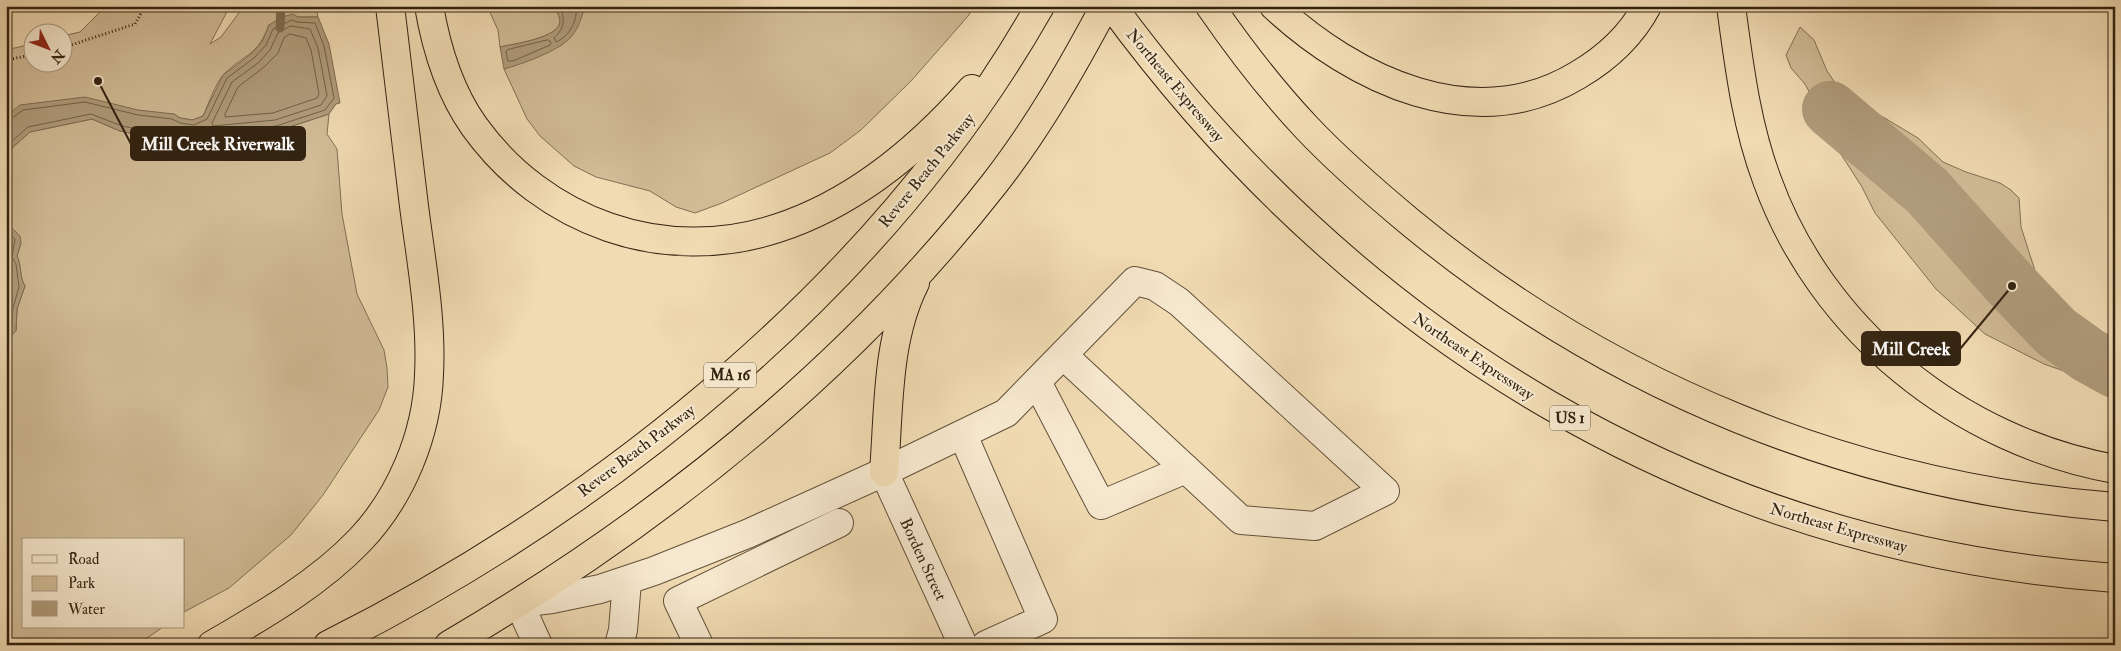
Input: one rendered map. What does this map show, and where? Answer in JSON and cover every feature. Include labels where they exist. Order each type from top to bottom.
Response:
[{"type":"highway","points":[[212,645],[316,578],[361,540],[392,497],[404,474],[422,425],[429,377],[428,323],[390,6]]},
{"type":"highway","points":[[429,6],[439,51],[457,96],[473,124],[496,154],[525,181],[555,203],[589,221],[653,238],[703,242],[740,238],[787,225],[848,196],[887,170],[922,140],[957,105],[990,68],[1039,6]]},
{"type":"highway","name":"Revere Beach Parkway","points":[[328,645],[438,585],[573,498],[670,425],[756,352],[837,274],[914,189],[983,99],[1014,51],[1039,6]]},
{"type":"highway","points":[[449,645],[519,603],[632,527],[762,424],[845,348],[923,268],[995,183],[1029,136],[1079,55],[1105,6]]},
{"type":"highway","name":"Northeast Expressway","points":[[1112,6],[1182,96],[1260,182],[1346,261],[1438,334],[1533,397],[1646,457],[1744,498],[1855,535],[1968,560],[2025,569],[2115,578]]},
{"type":"highway","points":[[1210,6],[1287,106],[1368,187],[1456,259],[1549,322],[1645,377],[1697,402],[1802,444],[1909,475],[1992,492],[2076,504],[2115,507]]},
{"type":"highway","points":[[1274,6],[1291,22],[1333,53],[1392,84],[1440,98],[1502,101],[1535,94],[1566,83],[1594,65],[1619,46],[1647,6]]},
{"type":"highway","points":[[1731,6],[1746,105],[1767,182],[1805,258],[1840,307],[1871,342],[1896,364],[1941,400],[1966,415],[1996,431],[2048,452],[2115,469]]},
{"type":"highway","points":[[884,472],[894,347],[908,302],[923,268]]},
{"type":"street","points":[[538,645],[519,603],[577,594],[627,581],[748,534],[884,472],[1006,413],[1135,281],[1155,286],[1180,302],[1385,491],[1315,526],[1241,520],[1063,355]]},
{"type":"street","points":[[1037,382],[1100,505],[1186,469]]},
{"type":"street","points":[[963,434],[1043,619],[966,644]]},
{"type":"street","name":"Borden Street","points":[[884,472],[966,644]]},
{"type":"street","points":[[699,645],[678,601],[839,523]]},
{"type":"street","points":[[748,534],[761,561]]},
{"type":"street","points":[[619,645],[623,630],[627,581]]},
{"type":"path","points":[[72,45],[135,24],[145,6]]},
{"type":"path","points":[[6,60],[22,57]]},
{"type":"green space","points":[[106,6],[230,6],[210,44],[221,37],[244,6],[316,6],[318,17],[298,17],[269,25],[255,49],[231,67],[221,78],[203,116],[193,120],[180,118],[174,114],[136,113],[6,121],[6,50],[22,46],[22,72],[72,72],[72,34],[80,32]]},
{"type":"green space","points":[[487,6],[554,6],[560,21],[558,27],[544,36],[500,47],[498,30]]},
{"type":"green space","points":[[581,6],[973,6],[969,15],[911,81],[861,130],[830,153],[722,203],[695,213],[676,207],[650,191],[596,177],[574,166],[540,136],[527,119],[504,69],[562,45],[583,13]]},
{"type":"green space","points":[[1800,27],[1814,40],[1827,71],[1847,100],[1883,117],[1918,138],[1943,162],[2000,183],[2019,198],[2021,227],[2038,280],[2071,314],[2089,329],[2115,338],[2115,383],[2078,376],[2044,364],[1985,334],[1936,289],[1875,213],[1862,187],[1837,148],[1805,84],[1791,68],[1786,55]]},
{"type":"green space","points":[[329,114],[327,134],[337,149],[342,214],[357,294],[384,350],[388,387],[379,410],[323,495],[291,535],[229,588],[185,611],[185,538],[22,538],[22,628],[162,628],[137,645],[6,645],[6,341],[16,331],[17,309],[25,286],[17,256],[21,243],[9,225],[6,209],[6,160],[13,147],[30,132],[92,119],[120,131],[155,138],[179,137],[192,140],[277,131]]},
{"type":"water","points":[[554,6],[581,6],[583,13],[575,32],[565,42],[549,52],[504,69],[500,47],[525,42],[552,32],[558,27],[560,21]]},
{"type":"water","points":[[293,14],[298,17],[318,17],[329,44],[340,103],[336,104],[329,114],[277,131],[192,140],[179,137],[155,138],[120,131],[92,119],[30,132],[13,147],[6,160],[6,116],[20,105],[85,97],[138,110],[174,114],[180,118],[192,120],[203,116],[223,75],[251,54],[262,42],[269,25],[282,17]]},
{"type":"water","points":[[6,209],[9,225],[20,236],[21,243],[17,256],[25,286],[17,309],[16,331],[6,341]]},
{"type":"waterway","points":[[280,28],[281,6]]},
{"type":"waterway","points":[[1830,109],[1927,191],[2056,332],[2088,355],[2115,370]]},
{"type":"place","name":"Mill Creek Riverwalk","points":[[98,81]]},
{"type":"place","name":"Mill Creek","points":[[2012,286]]}]
